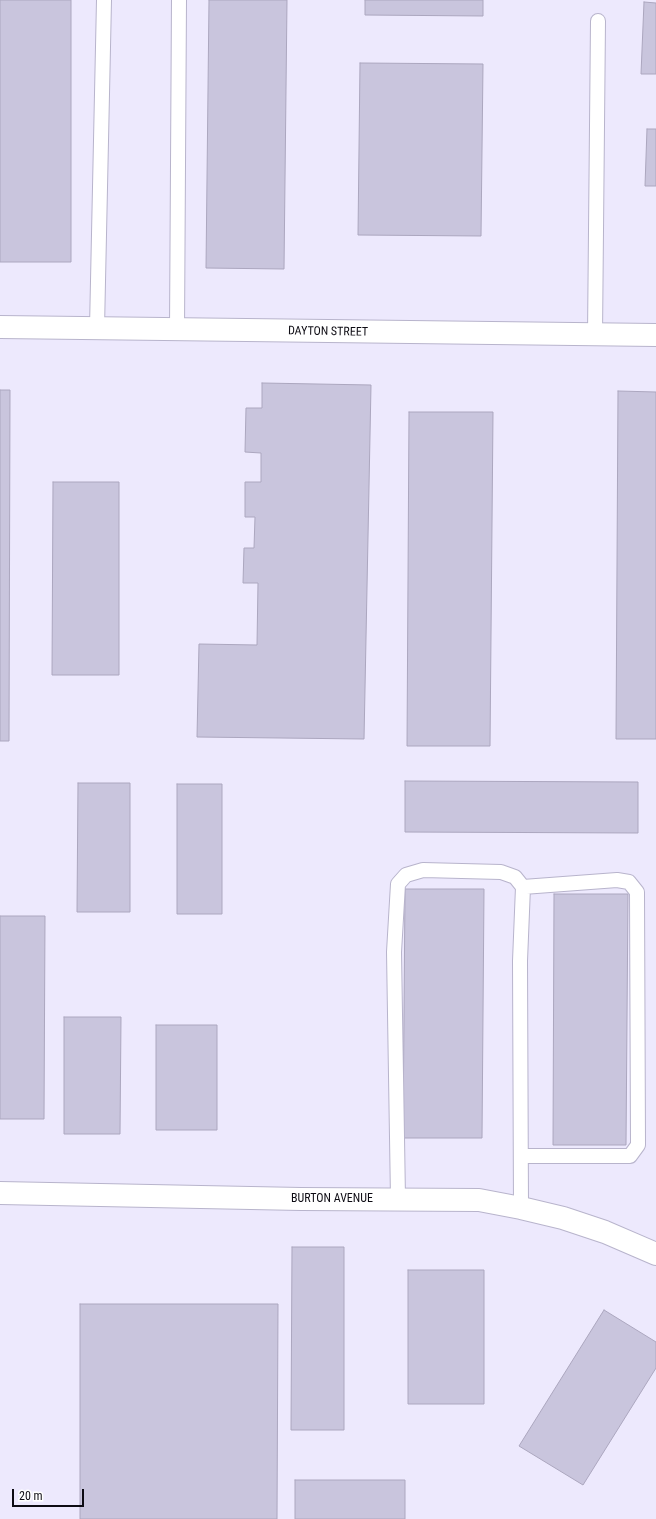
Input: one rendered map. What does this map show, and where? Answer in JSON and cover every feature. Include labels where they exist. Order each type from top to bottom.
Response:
[{"type":"street","name":"DAYTON STREET","points":[[0,328],[656,335]]},
{"type":"street","name":"BURTON AVENUE","points":[[0,1193],[301,1199],[479,1200],[521,1208],[605,1232],[656,1254]]},
{"type":"lane","points":[[97,328],[104,0]]},
{"type":"lane","points":[[177,330],[179,0]]},
{"type":"lane","points":[[595,335],[598,21]]},
{"type":"lane","points":[[398,1199],[394,952],[398,884],[406,875],[423,870],[501,872],[515,877],[523,887],[520,961],[521,1208]]},
{"type":"lane","points":[[521,1156],[630,1156],[638,1145],[638,892],[629,882],[617,880],[523,887]]},
{"type":"shaded area","points":[[0,0],[656,0],[656,1519],[0,1519]]},
{"type":"building","points":[[0,0],[71,0],[71,262],[0,262]]},
{"type":"building","points":[[209,0],[287,0],[284,269],[206,268]]},
{"type":"building","points":[[365,0],[483,0],[483,16],[365,15]]},
{"type":"building","points":[[644,2],[656,3],[656,74],[641,74]]},
{"type":"building","points":[[360,63],[483,64],[481,236],[358,235]]},
{"type":"building","points":[[647,129],[656,129],[656,186],[645,186]]},
{"type":"building","points":[[262,383],[371,385],[364,739],[197,737],[199,644],[257,645],[258,583],[243,583],[244,548],[254,548],[255,517],[245,517],[245,482],[261,482],[261,453],[245,452],[246,408],[262,408]]},
{"type":"building","points":[[0,390],[10,390],[9,741],[0,741]]},
{"type":"building","points":[[618,391],[656,392],[656,739],[616,739]]},
{"type":"building","points":[[409,412],[493,412],[490,746],[407,746]]},
{"type":"building","points":[[53,482],[119,482],[119,675],[52,675]]},
{"type":"building","points":[[405,781],[638,782],[638,833],[405,832]]},
{"type":"building","points":[[78,783],[130,783],[130,912],[77,912]]},
{"type":"building","points":[[177,784],[222,784],[222,914],[177,914]]},
{"type":"building","points":[[405,889],[484,889],[482,1138],[403,1138]]},
{"type":"building","points":[[554,894],[628,894],[626,1145],[553,1145]]},
{"type":"building","points":[[0,916],[45,916],[44,1119],[0,1119]]},
{"type":"building","points":[[64,1017],[121,1017],[120,1134],[64,1134]]},
{"type":"building","points":[[156,1025],[217,1025],[217,1130],[156,1130]]},
{"type":"building","points":[[292,1247],[344,1247],[344,1430],[291,1430]]},
{"type":"building","points":[[408,1270],[484,1270],[484,1404],[408,1404]]},
{"type":"building","points":[[80,1304],[278,1304],[277,1519],[80,1519]]},
{"type":"building","points":[[604,1310],[656,1342],[656,1368],[583,1485],[519,1446]]},
{"type":"building","points":[[295,1480],[405,1480],[405,1519],[295,1519]]}]
